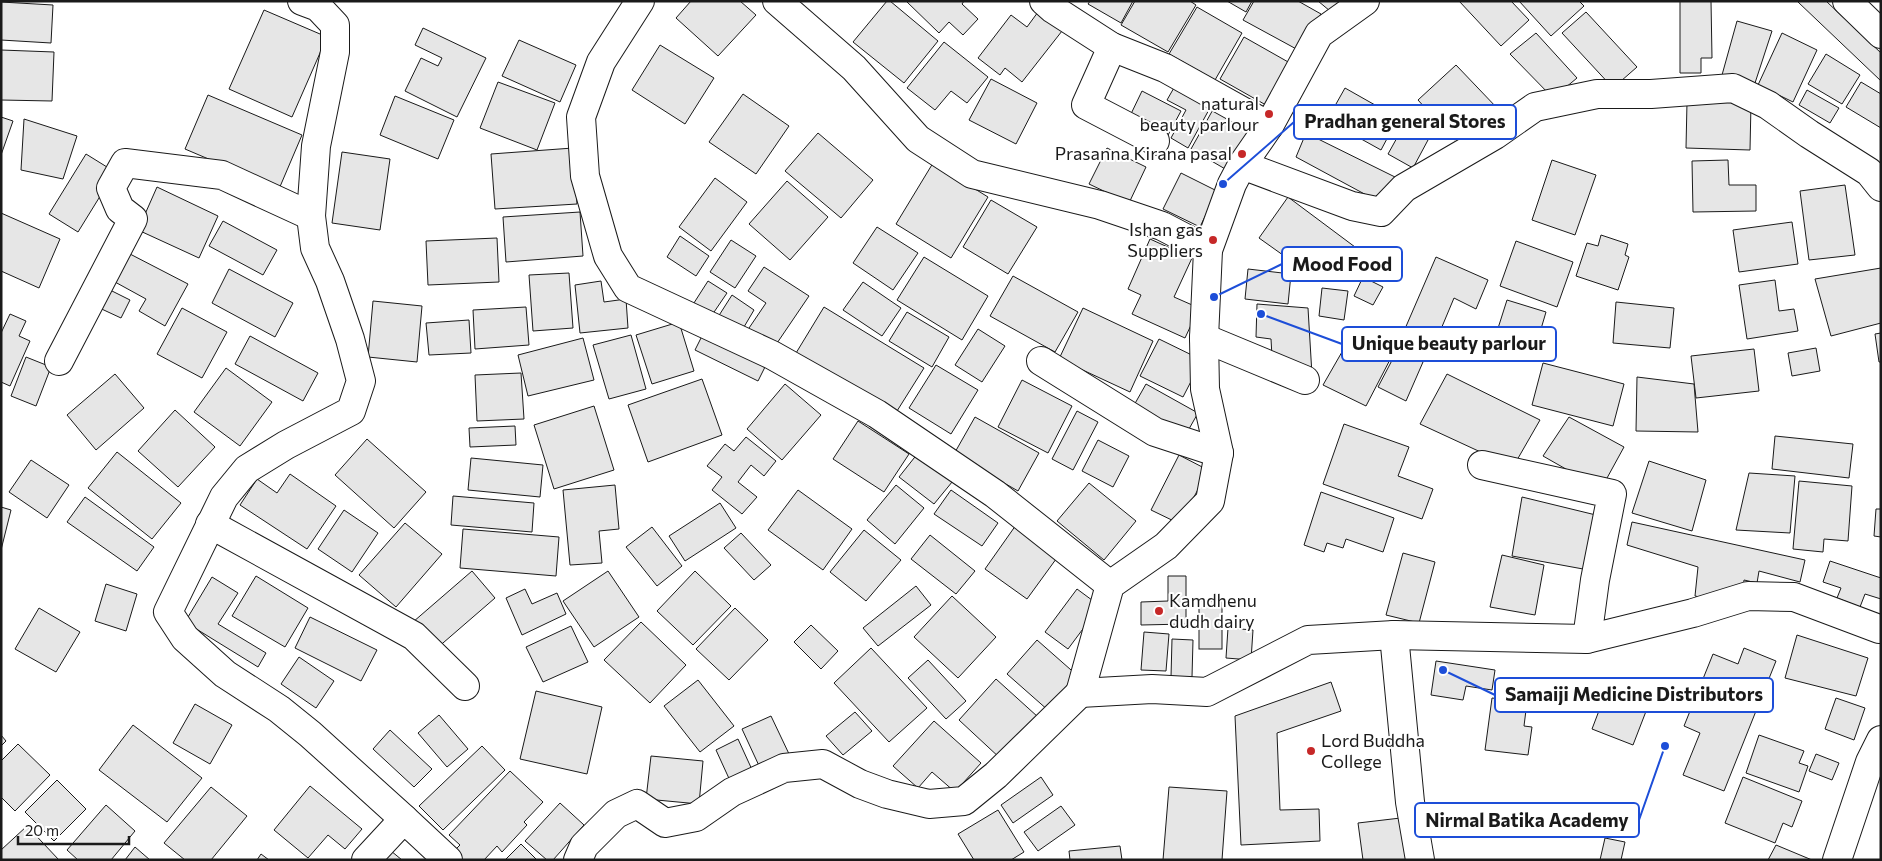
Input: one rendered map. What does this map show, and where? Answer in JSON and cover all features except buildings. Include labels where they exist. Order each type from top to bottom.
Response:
[{"type":"street","points":[[302,1],[318,7],[335,25],[335,52],[316,146],[311,216],[315,248],[333,290],[350,339],[361,381],[351,411],[286,445],[247,469],[224,497],[168,612],[185,638],[225,674],[279,709],[310,734],[448,860]]},
{"type":"street","points":[[640,1],[602,62],[582,117],[585,176],[608,256],[628,288],[772,355],[877,414],[995,494],[1110,585]]},
{"type":"street","points":[[777,1],[854,68],[918,139],[972,174],[1100,205],[1162,226],[1208,250]]},
{"type":"street","points":[[1044,1],[1053,9],[1112,47],[1165,68],[1269,126]]},
{"type":"street","points":[[578,860],[584,846],[616,814],[636,804],[666,822],[696,817],[732,792],[784,768],[823,764],[860,784],[887,794],[929,804],[964,801],[996,775],[1080,694],[1110,585],[1166,546],[1210,501],[1219,452],[1205,389],[1204,338],[1208,250],[1232,184],[1242,165],[1269,126],[1319,34],[1365,1]]},
{"type":"street","points":[[1847,1],[1881,34]]},
{"type":"street","points":[[1112,47],[1086,105],[1155,141]]},
{"type":"street","points":[[1242,165],[1352,206],[1381,212],[1404,188],[1495,134],[1534,107],[1597,94],[1651,94],[1733,88],[1768,105],[1869,172],[1881,187]]},
{"type":"street","points":[[59,361],[134,219],[120,209],[112,188],[125,164],[222,175],[311,216]]},
{"type":"street","points":[[1204,338],[1305,380]]},
{"type":"street","points":[[1041,361],[1155,432],[1219,452]]},
{"type":"street","points":[[1482,465],[1612,494],[1595,580],[1586,639]]},
{"type":"street","points":[[210,524],[414,636],[465,686]]},
{"type":"street","points":[[1080,694],[1152,690],[1207,692],[1308,640],[1394,635],[1586,639],[1693,613],[1748,596],[1794,597],[1880,629]]},
{"type":"street","points":[[1394,635],[1410,802],[1420,860]]},
{"type":"street","points":[[1837,860],[1870,762],[1881,740]]},
{"type":"street","points":[[366,860],[404,819]]},
{"type":"place","name":"natural beauty parlour","points":[[1269,114]]},
{"type":"place","name":"Prasanna Kirana pasal","points":[[1242,154]]},
{"type":"place","name":"Pradhan general Stores","points":[[1223,184]]},
{"type":"place","name":"Ishan gas Suppliers","points":[[1213,240]]},
{"type":"place","name":"Mood Food","points":[[1214,297]]},
{"type":"place","name":"Unique beauty parlour","points":[[1261,314]]},
{"type":"place","name":"Kamdhenu dudh dairy","points":[[1159,611]]},
{"type":"place","name":"Samaiji Medicine Distributors","points":[[1443,670]]},
{"type":"place","name":"Nirmal Batika Academy","points":[[1665,746]]},
{"type":"place","name":"Lord Buddha College","points":[[1311,751]]}]
